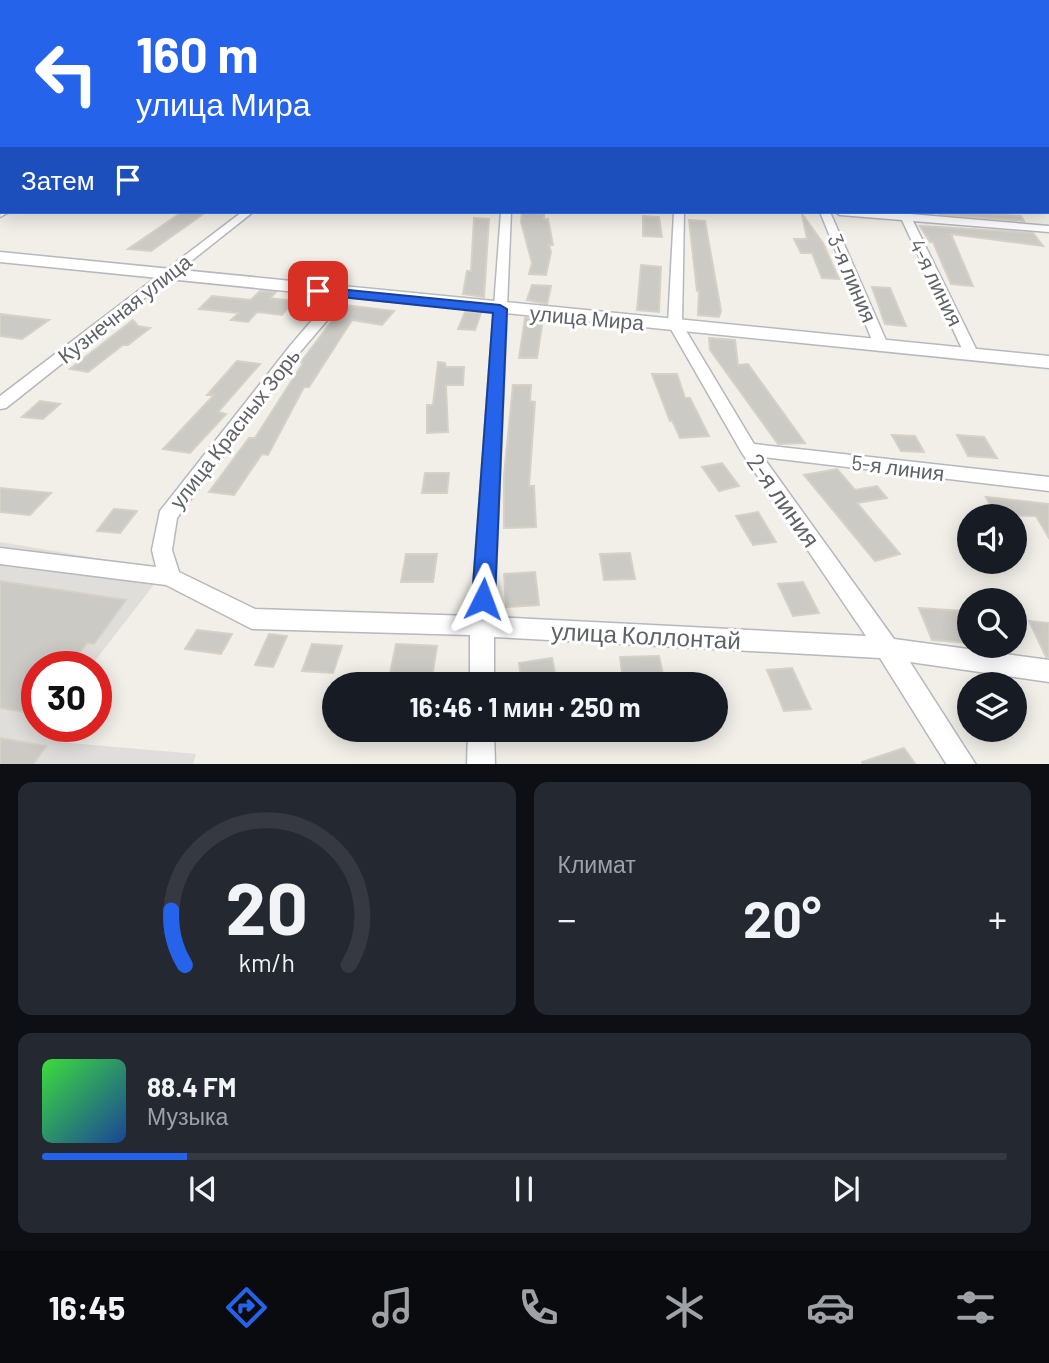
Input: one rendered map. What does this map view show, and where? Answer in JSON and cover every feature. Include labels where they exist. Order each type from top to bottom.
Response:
[{"type":"main road","name":"улица Мира","points":[[0,257],[1049,362]]},
{"type":"street","name":"Кузнечная улица","points":[[0,404],[245,214]]},
{"type":"street","points":[[482,672],[482,626],[506,214]]},
{"type":"street","points":[[675,324],[679,214]]},
{"type":"street","name":"3-я линия","points":[[826,214],[881,345]]},
{"type":"street","points":[[904,214],[1049,229]]},
{"type":"street","name":"4-я линия","points":[[904,214],[971,353]]},
{"type":"street","name":"улица Красных Зорь","points":[[170,577],[162,550],[167,516],[295,349],[343,293]]},
{"type":"street","name":"2-я линия","points":[[675,324],[748,449],[963,764]]},
{"type":"street","name":"5-я линия","points":[[748,449],[1049,484]]},
{"type":"street","name":"улица Коллонтай","points":[[0,556],[170,577],[252,619],[482,626],[887,649],[1049,671]]},
{"type":"street","points":[[481,742],[481,764]]},
{"type":"shaded area","points":[[0,542],[149,567],[156,582],[102,651],[21,651],[21,742],[59,742],[196,754],[193,764],[0,764]]},
{"type":"building","points":[[179,214],[203,214],[151,251],[128,249]]},
{"type":"building","points":[[522,214],[544,214],[544,219],[548,219],[553,245],[549,245],[551,252],[546,275],[529,274],[532,263],[521,222]]},
{"type":"building","points":[[802,214],[823,243],[839,279],[822,278],[812,253],[801,253],[794,239],[807,239]]},
{"type":"building","points":[[940,214],[1021,216],[1024,221]]},
{"type":"building","points":[[643,216],[659,217],[662,237],[643,236]]},
{"type":"building","points":[[474,218],[489,219],[484,297],[463,294],[467,271],[471,271]]},
{"type":"building","points":[[689,220],[705,221],[721,311],[719,317],[698,315],[699,291]]},
{"type":"building","points":[[920,226],[1033,233],[1043,246],[951,234],[973,286],[951,284],[933,242],[930,242]]},
{"type":"building","points":[[641,265],[661,267],[659,312],[637,310]]},
{"type":"building","points":[[532,285],[551,286],[547,304],[527,300]]},
{"type":"building","points":[[872,287],[890,288],[906,326],[885,324]]},
{"type":"building","points":[[260,291],[276,292],[270,298],[294,301],[282,315],[257,312],[248,322],[231,320],[239,313],[199,309],[212,296],[251,300]]},
{"type":"building","points":[[344,305],[394,311],[382,325],[352,320],[309,387],[304,387],[268,455],[262,454],[234,495],[209,492],[249,438],[255,438],[303,363],[301,362]]},
{"type":"building","points":[[465,312],[481,313],[475,330],[458,329]]},
{"type":"building","points":[[0,314],[49,320],[22,339],[0,336]]},
{"type":"building","points":[[525,318],[543,319],[537,358],[519,358]]},
{"type":"building","points":[[133,320],[138,326],[150,328],[88,372],[70,369]]},
{"type":"building","points":[[709,338],[735,340],[738,365],[748,364],[805,443],[778,444],[710,350]]},
{"type":"building","points":[[237,361],[260,364],[218,412],[226,414],[190,453],[163,449],[214,395],[207,395]]},
{"type":"building","points":[[438,362],[445,363],[446,367],[464,367],[463,385],[446,385],[448,432],[427,433],[427,405],[433,405]]},
{"type":"building","points":[[652,374],[677,374],[685,398],[690,398],[709,436],[680,438],[672,420],[670,421]]},
{"type":"building","points":[[513,385],[531,385],[530,401],[535,402],[529,486],[534,486],[536,527],[504,528],[504,475]]},
{"type":"building","points":[[40,401],[60,404],[43,419],[22,417]]},
{"type":"building","points":[[892,435],[915,436],[924,452],[901,451]]},
{"type":"building","points":[[957,435],[984,437],[997,458],[968,456]]},
{"type":"building","points":[[722,463],[739,486],[719,491],[702,467]]},
{"type":"building","points":[[837,469],[855,490],[877,486],[887,498],[857,503],[900,554],[875,561],[804,475]]},
{"type":"building","points":[[425,473],[449,473],[447,493],[422,493]]},
{"type":"building","points":[[0,488],[51,493],[30,515],[0,512]]},
{"type":"building","points":[[986,497],[1049,504],[1049,538],[1036,516],[1027,516],[1027,504],[990,504]]},
{"type":"building","points":[[114,509],[137,511],[120,533],[97,531]]},
{"type":"building","points":[[758,512],[776,542],[753,545],[736,516]]},
{"type":"building","points":[[630,553],[635,579],[604,580],[600,554]]},
{"type":"building","points":[[406,554],[437,554],[433,582],[401,582]]},
{"type":"building","points":[[535,572],[539,605],[506,607],[504,574]]},
{"type":"building","points":[[0,581],[126,600],[94,644],[87,643],[81,651],[21,651],[21,711],[0,708]]},
{"type":"building","points":[[803,582],[819,613],[793,616],[778,584]]},
{"type":"building","points":[[919,608],[957,611],[957,642],[932,640]]},
{"type":"building","points":[[1029,621],[1049,623],[1049,657],[1046,657]]},
{"type":"building","points":[[197,630],[232,634],[221,654],[185,649]]},
{"type":"building","points":[[269,634],[287,636],[273,667],[255,665]]},
{"type":"building","points":[[312,644],[342,646],[333,672],[302,671]]},
{"type":"building","points":[[396,644],[437,646],[433,672],[390,672]]},
{"type":"building","points":[[659,656],[662,672],[622,672],[620,657]]},
{"type":"building","points":[[552,658],[555,672],[520,672],[519,663]]},
{"type":"building","points":[[792,668],[811,709],[784,711],[767,670]]},
{"type":"building","points":[[0,738],[46,746],[34,764],[0,764]]},
{"type":"building","points":[[904,748],[915,764],[862,764]]},
{"type":"route","points":[[318,291],[500,309],[483,599]]}]
